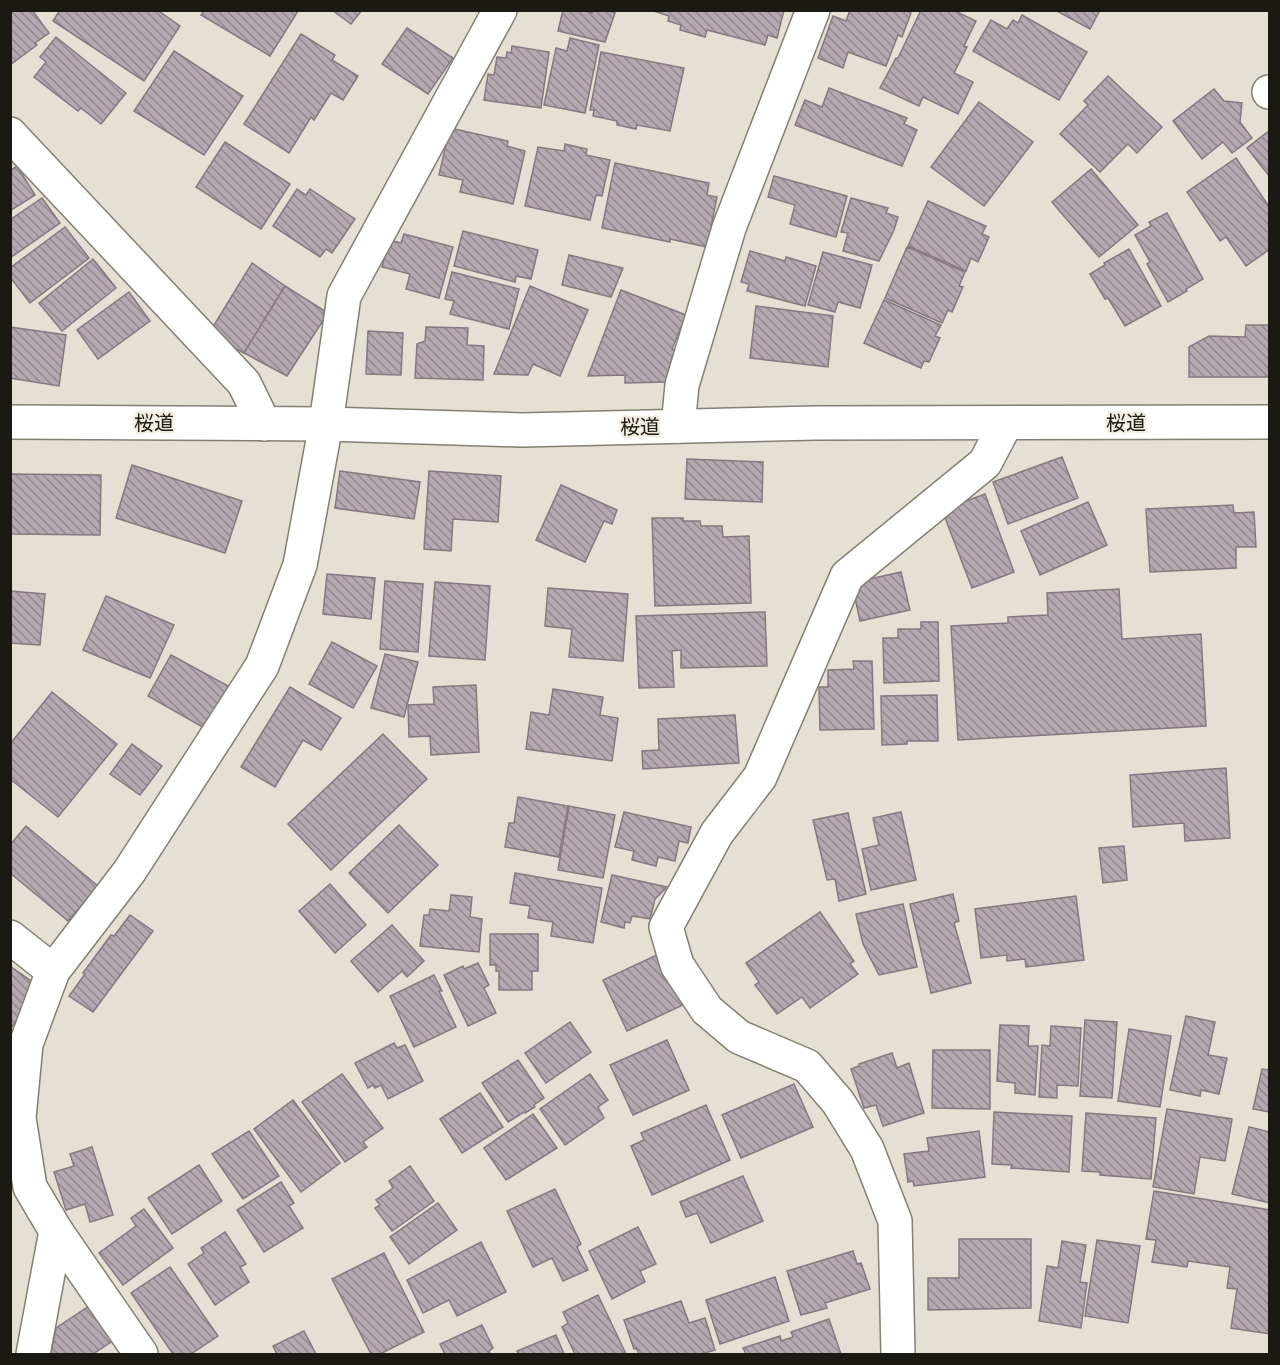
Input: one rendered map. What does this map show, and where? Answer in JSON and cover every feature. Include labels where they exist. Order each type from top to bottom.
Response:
[{"type":"street","points":[[141,1354],[56,1231],[30,1187],[19,1118],[26,1044],[53,971],[129,872],[262,666],[300,565],[326,424],[344,296],[500,10]]},
{"type":"street","points":[[678,426],[682,385],[729,228],[813,10]]},
{"type":"street","points":[[10,134],[244,383],[264,424]]},
{"type":"street","name":"桜道","points":[[10,422],[326,424],[522,430],[678,426],[1269,422]]},
{"type":"street","points":[[898,1354],[895,1221],[867,1149],[838,1102],[807,1066],[739,1037],[706,1010],[677,965],[666,927],[717,833],[760,777],[847,576],[986,463],[1006,423]]},
{"type":"street","points":[[10,937],[53,971]]},
{"type":"street","points":[[33,1354],[56,1231]]},
{"type":"building","points":[[10,10],[32,10],[49,33],[10,65]]},
{"type":"building","points":[[60,10],[157,10],[180,26],[144,81],[53,21]]},
{"type":"building","points":[[204,10],[298,11],[270,56],[201,15]]},
{"type":"building","points":[[332,10],[362,10],[351,24]]},
{"type":"building","points":[[563,10],[582,10],[592,13],[593,10],[609,10],[615,13],[605,42],[558,31]]},
{"type":"building","points":[[651,10],[784,10],[777,38],[768,35],[765,45],[707,30],[705,37],[680,30],[681,25],[668,21],[669,16]]},
{"type":"building","points":[[850,10],[905,10],[911,13],[902,37],[898,35],[886,66],[848,52],[843,68],[818,58],[833,16],[846,21]]},
{"type":"building","points":[[921,10],[953,10],[976,21],[964,46],[967,47],[954,73],[973,82],[958,114],[923,97],[919,106],[880,88],[898,58]]},
{"type":"building","points":[[1055,10],[1100,10],[1090,29]]},
{"type":"building","points":[[1022,15],[1087,52],[1059,100],[973,51],[991,20],[1007,29],[1013,20],[1018,23]]},
{"type":"building","points":[[407,28],[453,58],[428,94],[382,64]]},
{"type":"building","points":[[301,34],[335,55],[332,60],[358,76],[343,100],[331,93],[314,120],[311,117],[289,153],[244,124]]},
{"type":"building","points":[[56,37],[126,93],[101,124],[81,108],[78,111],[34,77],[46,62],[40,57]]},
{"type":"building","points":[[570,38],[599,45],[585,113],[544,105],[556,48],[567,51]]},
{"type":"building","points":[[512,46],[549,52],[541,108],[484,100],[488,74],[494,75],[497,57],[506,58],[507,52],[511,53]]},
{"type":"building","points":[[174,51],[243,96],[204,155],[134,111]]},
{"type":"building","points":[[601,52],[684,68],[670,131],[637,125],[636,129],[617,125],[617,121],[593,116],[594,110],[590,110]]},
{"type":"building","points":[[1108,76],[1162,127],[1137,153],[1128,144],[1100,172],[1060,134],[1088,105],[1084,101]]},
{"type":"building","points":[[829,88],[907,118],[904,124],[917,130],[902,166],[795,125],[805,100],[822,107]]},
{"type":"building","points":[[1214,89],[1224,101],[1242,103],[1240,122],[1252,138],[1232,153],[1223,142],[1202,159],[1173,121]]},
{"type":"building","points":[[979,102],[1033,142],[984,206],[931,167]]},
{"type":"building","points":[[450,128],[508,141],[507,146],[525,151],[513,204],[460,192],[463,180],[439,175]]},
{"type":"building","points":[[1270,130],[1270,177],[1247,148]]},
{"type":"building","points":[[225,142],[290,184],[261,229],[196,187]]},
{"type":"building","points":[[565,144],[587,149],[586,155],[610,160],[602,196],[596,195],[590,220],[525,206],[538,147],[564,151]]},
{"type":"building","points":[[1236,158],[1270,208],[1270,249],[1246,266],[1226,237],[1220,241],[1187,192]]},
{"type":"building","points":[[615,163],[709,183],[707,195],[717,197],[707,247],[602,228]]},
{"type":"building","points":[[17,166],[35,195],[10,211],[10,171]]},
{"type":"building","points":[[1091,169],[1138,225],[1099,257],[1052,202]]},
{"type":"building","points":[[774,176],[847,196],[836,237],[790,224],[795,205],[768,197]]},
{"type":"building","points":[[297,189],[306,195],[310,189],[355,219],[332,253],[326,249],[320,257],[273,226]]},
{"type":"building","points":[[42,198],[60,223],[10,258],[10,220]]},
{"type":"building","points":[[851,198],[888,208],[886,213],[898,217],[879,261],[843,251],[848,233],[841,232]]},
{"type":"building","points":[[928,201],[986,226],[982,234],[989,237],[978,262],[971,258],[966,271],[908,246]]},
{"type":"building","points":[[1167,213],[1203,279],[1168,302],[1147,264],[1150,262],[1135,235],[1151,226],[1149,222]]},
{"type":"building","points":[[65,227],[89,258],[30,303],[10,277],[10,268]]},
{"type":"building","points":[[463,231],[538,250],[531,279],[516,276],[515,282],[454,266]]},
{"type":"building","points":[[404,234],[453,247],[439,298],[406,289],[410,274],[382,267],[389,240],[401,243]]},
{"type":"building","points":[[907,247],[965,272],[959,286],[963,287],[952,312],[948,310],[942,323],[885,298]]},
{"type":"building","points":[[1129,249],[1161,306],[1125,326],[1090,274]]},
{"type":"building","points":[[750,251],[785,261],[786,257],[816,266],[805,306],[747,291],[749,284],[741,282]]},
{"type":"building","points":[[823,252],[872,265],[860,308],[838,302],[835,312],[808,305]]},
{"type":"building","points":[[569,255],[623,268],[611,297],[562,285]]},
{"type":"building","points":[[93,259],[116,288],[62,331],[39,303]]},
{"type":"building","points":[[252,263],[285,286],[244,353],[208,335]]},
{"type":"building","points":[[452,272],[519,289],[509,329],[450,314],[454,301],[445,299]]},
{"type":"building","points":[[285,286],[328,313],[287,376],[244,353]]},
{"type":"building","points":[[530,286],[588,310],[560,376],[533,364],[528,375],[494,374]]},
{"type":"building","points":[[621,290],[686,315],[672,349],[679,352],[667,382],[625,383],[625,375],[588,376]]},
{"type":"building","points":[[129,292],[150,321],[98,359],[77,330]]},
{"type":"building","points":[[884,300],[941,325],[935,336],[940,338],[929,362],[924,361],[921,368],[864,343]]},
{"type":"building","points":[[756,306],[833,316],[828,367],[750,358]]},
{"type":"building","points":[[1246,325],[1270,325],[1270,377],[1189,377],[1189,347],[1209,336],[1245,337]]},
{"type":"building","points":[[10,327],[66,335],[59,386],[10,378]]},
{"type":"building","points":[[426,327],[468,328],[467,345],[484,346],[483,380],[415,378],[417,344],[425,341]]},
{"type":"building","points":[[368,331],[403,333],[401,375],[366,374]]},
{"type":"building","points":[[1062,457],[1078,498],[1008,524],[993,482]]},
{"type":"building","points":[[687,459],[763,462],[762,502],[685,499]]},
{"type":"building","points":[[132,465],[242,501],[225,553],[116,518]]},
{"type":"building","points":[[340,471],[420,482],[414,519],[335,508]]},
{"type":"building","points":[[429,471],[501,476],[498,522],[453,519],[451,551],[424,549]]},
{"type":"building","points":[[10,474],[101,475],[100,535],[10,534]]},
{"type":"building","points":[[561,485],[617,510],[612,524],[604,521],[585,562],[536,540]]},
{"type":"building","points":[[985,494],[1014,572],[972,588],[942,510]]},
{"type":"building","points":[[1088,502],[1107,545],[1040,575],[1021,531]]},
{"type":"building","points":[[1233,505],[1234,513],[1254,512],[1256,547],[1236,547],[1236,568],[1150,572],[1146,509]]},
{"type":"building","points":[[652,518],[683,518],[683,521],[700,521],[701,526],[722,526],[723,537],[749,536],[751,603],[655,606]]},
{"type":"building","points":[[901,572],[910,610],[860,621],[852,583]]},
{"type":"building","points":[[327,574],[375,578],[371,619],[323,614]]},
{"type":"building","points":[[385,581],[423,584],[418,652],[380,649]]},
{"type":"building","points":[[435,582],[490,586],[485,660],[429,656]]},
{"type":"building","points":[[548,588],[628,594],[623,661],[569,657],[572,629],[545,626]]},
{"type":"building","points":[[1119,589],[1122,639],[1201,634],[1206,726],[958,740],[951,626],[1008,623],[1008,617],[1048,615],[1047,593]]},
{"type":"building","points":[[10,591],[45,594],[40,645],[10,643]]},
{"type":"building","points":[[106,596],[174,625],[150,678],[83,650]]},
{"type":"building","points":[[765,612],[767,666],[681,668],[681,650],[672,651],[674,687],[639,688],[636,616]]},
{"type":"building","points":[[921,622],[938,622],[939,681],[884,683],[883,638],[898,638],[898,629],[921,629]]},
{"type":"building","points":[[332,642],[377,666],[353,708],[309,684]]},
{"type":"building","points":[[385,654],[418,662],[404,717],[371,708]]},
{"type":"building","points":[[171,655],[230,687],[206,729],[148,696]]},
{"type":"building","points":[[853,661],[872,661],[874,729],[820,730],[819,687],[828,687],[828,670],[854,669]]},
{"type":"building","points":[[476,685],[479,752],[431,755],[430,736],[409,737],[408,705],[434,704],[433,687]]},
{"type":"building","points":[[290,687],[341,718],[321,750],[303,740],[275,787],[241,767]]},
{"type":"building","points":[[553,689],[603,697],[600,715],[618,718],[612,761],[526,749],[531,712],[549,715]]},
{"type":"building","points":[[52,692],[117,744],[58,817],[10,779],[10,744]]},
{"type":"building","points":[[937,695],[938,741],[907,741],[907,744],[882,745],[881,696]]},
{"type":"building","points":[[735,715],[739,763],[643,769],[642,751],[659,750],[658,719]]},
{"type":"building","points":[[383,734],[427,779],[331,870],[288,824]]},
{"type":"building","points":[[132,744],[162,766],[140,795],[110,774]]},
{"type":"building","points":[[1226,768],[1230,838],[1185,841],[1184,823],[1133,827],[1130,775]]},
{"type":"building","points":[[518,797],[568,806],[559,857],[505,847],[509,823],[514,823]]},
{"type":"building","points":[[569,806],[615,815],[603,878],[558,870]]},
{"type":"building","points":[[624,812],[691,827],[688,843],[679,841],[675,861],[658,857],[656,866],[632,860],[634,851],[615,847]]},
{"type":"building","points":[[901,812],[916,880],[871,890],[862,849],[879,845],[873,818]]},
{"type":"building","points":[[848,813],[866,894],[839,901],[835,879],[827,880],[813,820]]},
{"type":"building","points":[[399,825],[438,865],[388,913],[349,873]]},
{"type":"building","points":[[26,826],[98,886],[68,921],[10,873],[10,845]]},
{"type":"building","points":[[1124,846],[1127,880],[1103,883],[1099,848]]},
{"type":"building","points":[[515,873],[602,888],[593,943],[551,936],[553,922],[528,918],[530,906],[510,903]]},
{"type":"building","points":[[612,875],[667,887],[655,899],[650,919],[632,916],[630,923],[625,922],[624,928],[601,922]]},
{"type":"building","points":[[330,884],[366,925],[335,953],[299,911]]},
{"type":"building","points":[[953,894],[959,921],[954,923],[971,983],[931,993],[910,904]]},
{"type":"building","points":[[451,895],[472,897],[470,917],[482,919],[479,952],[420,946],[424,915],[429,915],[430,909],[449,911]]},
{"type":"building","points":[[1076,896],[1084,960],[1026,967],[1025,959],[1007,961],[1007,955],[981,958],[975,909]]},
{"type":"building","points":[[903,904],[917,967],[879,975],[863,944],[856,914]]},
{"type":"building","points":[[820,912],[854,961],[850,964],[858,974],[810,1008],[802,997],[777,1014],[755,985],[759,982],[746,963]]},
{"type":"building","points":[[130,915],[153,931],[93,1012],[69,996],[111,935],[114,936]]},
{"type":"building","points":[[392,925],[424,961],[407,977],[402,971],[378,992],[351,961]]},
{"type":"building","points":[[490,934],[538,934],[538,971],[532,971],[532,990],[499,990],[499,971],[496,971],[496,965],[490,965]]},
{"type":"building","points":[[659,954],[683,1005],[627,1031],[603,980]]},
{"type":"building","points":[[478,963],[489,985],[484,988],[496,1013],[468,1026],[444,975],[463,966],[464,969]]},
{"type":"building","points":[[10,966],[41,988],[11,1028],[10,1027]]},
{"type":"building","points":[[434,975],[456,1027],[414,1047],[390,996]]},
{"type":"building","points":[[1186,1016],[1215,1022],[1208,1055],[1227,1058],[1219,1094],[1201,1090],[1200,1096],[1170,1090]]},
{"type":"building","points":[[1085,1020],[1117,1022],[1112,1098],[1080,1096]]},
{"type":"building","points":[[570,1022],[591,1052],[546,1083],[525,1053]]},
{"type":"building","points":[[1000,1025],[1029,1026],[1028,1046],[1038,1046],[1035,1095],[1015,1093],[1015,1083],[997,1081]]},
{"type":"building","points":[[1051,1026],[1081,1028],[1078,1086],[1057,1085],[1057,1098],[1039,1097],[1042,1045],[1050,1046]]},
{"type":"building","points":[[1129,1029],[1171,1036],[1160,1107],[1118,1101]]},
{"type":"building","points":[[667,1040],[689,1090],[633,1115],[610,1065]]},
{"type":"building","points":[[394,1043],[397,1048],[405,1045],[423,1081],[388,1099],[381,1085],[368,1088],[355,1063]]},
{"type":"building","points":[[933,1050],[990,1050],[990,1109],[932,1108]]},
{"type":"building","points":[[892,1053],[897,1068],[909,1063],[924,1113],[883,1126],[876,1105],[864,1108],[851,1069]]},
{"type":"building","points":[[518,1060],[544,1098],[534,1105],[535,1107],[508,1122],[482,1083]]},
{"type":"building","points":[[1270,1065],[1270,1112],[1253,1109],[1262,1069],[1268,1070]]},
{"type":"building","points":[[342,1074],[383,1128],[363,1142],[367,1147],[345,1162],[302,1102]]},
{"type":"building","points":[[590,1074],[608,1100],[598,1107],[604,1118],[565,1145],[540,1109]]},
{"type":"building","points":[[794,1084],[813,1127],[741,1158],[722,1115]]},
{"type":"building","points":[[480,1093],[503,1127],[462,1153],[440,1119]]},
{"type":"building","points":[[293,1100],[340,1163],[301,1192],[254,1129]]},
{"type":"building","points":[[706,1105],[730,1160],[652,1195],[631,1146],[644,1140],[641,1133]]},
{"type":"building","points":[[1167,1109],[1232,1119],[1225,1161],[1200,1157],[1194,1194],[1153,1187]]},
{"type":"building","points":[[994,1112],[1072,1116],[1069,1172],[1011,1168],[1012,1165],[992,1164]]},
{"type":"building","points":[[1086,1113],[1156,1118],[1151,1179],[1100,1175],[1100,1172],[1082,1171]]},
{"type":"building","points":[[533,1114],[557,1148],[506,1180],[484,1148]]},
{"type":"building","points":[[1249,1127],[1270,1132],[1270,1203],[1232,1194]]},
{"type":"building","points":[[249,1131],[279,1176],[243,1199],[212,1154]]},
{"type":"building","points":[[979,1131],[985,1177],[914,1186],[913,1181],[908,1182],[904,1154],[929,1151],[927,1138]]},
{"type":"building","points":[[92,1147],[113,1215],[90,1222],[85,1204],[66,1210],[54,1172],[74,1166],[70,1154]]},
{"type":"building","points":[[199,1165],[222,1201],[172,1234],[148,1198]]},
{"type":"building","points":[[410,1166],[434,1201],[392,1231],[375,1208],[380,1205],[376,1200],[393,1188],[389,1181]]},
{"type":"building","points":[[743,1176],[763,1221],[711,1243],[697,1213],[686,1217],[680,1202]]},
{"type":"building","points":[[281,1182],[294,1203],[289,1206],[303,1228],[264,1252],[237,1210]]},
{"type":"building","points":[[555,1189],[581,1244],[577,1247],[588,1270],[563,1281],[552,1258],[533,1267],[507,1211]]},
{"type":"building","points":[[1154,1191],[1270,1210],[1270,1334],[1231,1328],[1237,1289],[1227,1288],[1230,1267],[1188,1261],[1187,1267],[1152,1262],[1156,1240],[1146,1239]]},
{"type":"building","points":[[438,1203],[457,1230],[409,1264],[390,1237]]},
{"type":"building","points":[[144,1209],[173,1248],[123,1285],[99,1253],[136,1226],[131,1218]]},
{"type":"building","points":[[638,1227],[656,1264],[640,1271],[645,1282],[612,1299],[589,1251]]},
{"type":"building","points":[[225,1232],[246,1264],[240,1267],[249,1282],[215,1305],[188,1264],[204,1253],[201,1248]]},
{"type":"building","points":[[959,1239],[1031,1239],[1031,1308],[928,1310],[928,1278],[959,1278]]},
{"type":"building","points":[[1097,1240],[1140,1246],[1128,1323],[1085,1316]]},
{"type":"building","points":[[1062,1241],[1086,1245],[1080,1282],[1087,1283],[1081,1328],[1039,1321],[1047,1266],[1058,1268]]},
{"type":"building","points":[[481,1242],[506,1292],[457,1316],[449,1300],[423,1313],[407,1280]]},
{"type":"building","points":[[853,1251],[857,1264],[861,1263],[870,1289],[825,1303],[827,1308],[801,1315],[787,1271]]},
{"type":"building","points":[[384,1253],[424,1332],[380,1354],[371,1354],[332,1279]]},
{"type":"building","points":[[170,1267],[218,1336],[191,1354],[173,1354],[131,1293]]},
{"type":"building","points":[[775,1277],[789,1321],[720,1344],[706,1300]]},
{"type":"building","points":[[598,1295],[626,1354],[575,1354],[562,1327],[568,1323],[563,1312]]},
{"type":"building","points":[[681,1301],[689,1323],[705,1318],[715,1350],[701,1354],[639,1354],[636,1348],[634,1349],[624,1320]]},
{"type":"building","points":[[89,1306],[114,1340],[93,1354],[51,1354],[56,1328]]},
{"type":"building","points":[[829,1319],[841,1354],[746,1354],[743,1348],[780,1336],[781,1341],[793,1337],[791,1332]]},
{"type":"building","points":[[482,1325],[493,1348],[489,1351],[490,1354],[445,1354],[440,1344]]},
{"type":"building","points":[[304,1331],[316,1354],[277,1354],[273,1346]]},
{"type":"building","points":[[556,1335],[564,1354],[519,1354],[517,1351]]}]
